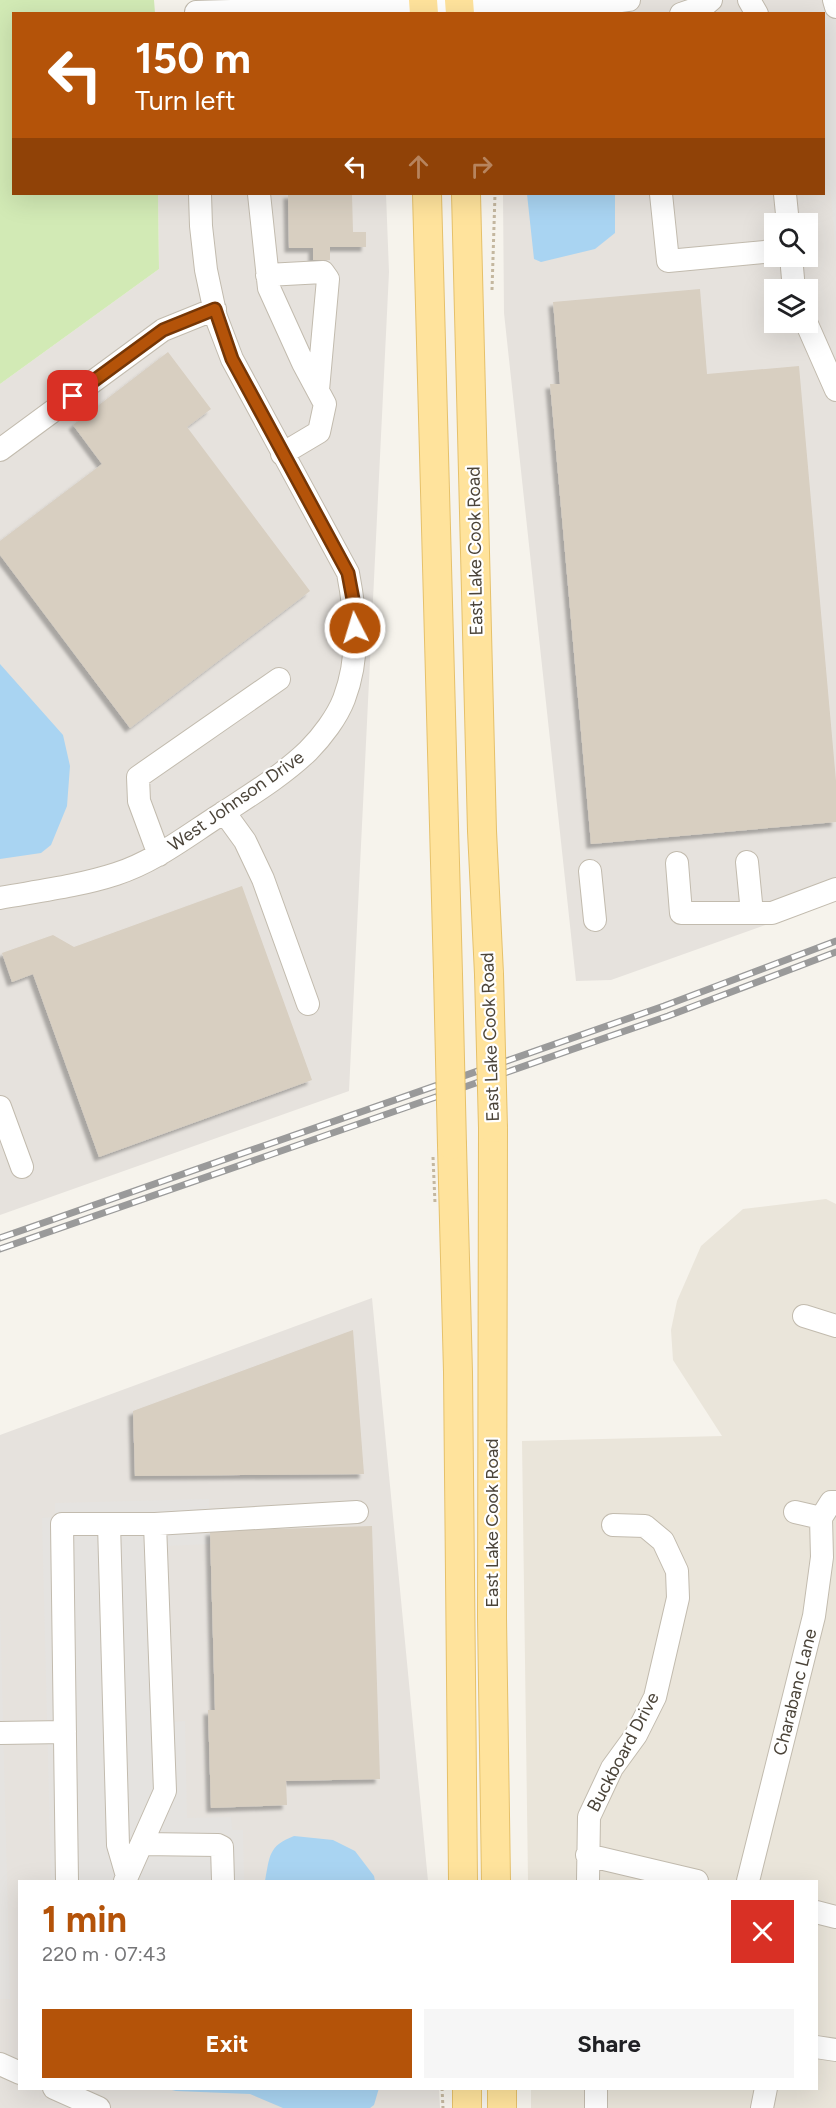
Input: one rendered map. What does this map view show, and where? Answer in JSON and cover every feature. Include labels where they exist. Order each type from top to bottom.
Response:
[{"type":"main road","name":"East Lake Cook Road","points":[[428,195],[458,1372],[464,1880]]},
{"type":"main road","name":"East Lake Cook Road","points":[[466,195],[482,831],[493,1128],[492,1618],[496,1880]]},
{"type":"main road","points":[[467,2090],[467,2108]]},
{"type":"main road","points":[[502,2090],[502,2108]]},
{"type":"street","points":[[196,9],[530,6],[612,3],[629,0]]},
{"type":"street","points":[[687,12],[704,6],[711,0]]},
{"type":"street","points":[[834,0],[836,8]]},
{"type":"street","name":"West Johnson Drive","points":[[0,897],[85,882],[116,874],[150,861],[272,780],[308,751],[330,724],[344,699],[353,670],[355,610],[348,573],[232,359],[215,309],[206,270],[200,195]]},
{"type":"street","points":[[260,195],[268,288],[303,363],[326,404],[319,432],[282,454]]},
{"type":"street","points":[[661,195],[668,261],[764,252]]},
{"type":"street","points":[[785,195],[787,213]]},
{"type":"street","points":[[267,275],[323,272],[328,279],[318,390]]},
{"type":"street","points":[[0,450],[163,330],[215,309]]},
{"type":"street","points":[[811,333],[836,390]]},
{"type":"street","points":[[159,855],[139,801],[138,777],[279,679]]},
{"type":"street","points":[[224,812],[245,841],[263,879],[308,1004]]},
{"type":"street","points":[[747,862],[752,913]]},
{"type":"street","points":[[677,863],[681,913],[772,913],[836,889]]},
{"type":"street","points":[[590,871],[595,920]]},
{"type":"street","points":[[0,1107],[22,1167]]},
{"type":"street","points":[[804,1316],[836,1326]]},
{"type":"street","points":[[795,1512],[829,1507]]},
{"type":"street","name":"Charabanc Lane","points":[[748,1880],[814,1616],[829,1507]]},
{"type":"street","points":[[67,1880],[62,1524],[155,1524],[357,1512]]},
{"type":"street","points":[[109,1524],[118,1845],[126,1878]]},
{"type":"street","points":[[126,1878],[165,1791],[155,1524]]},
{"type":"street","name":"Buckboard Drive","points":[[588,1880],[589,1817],[612,1768],[636,1735],[655,1697],[678,1598],[677,1571],[663,1540],[645,1526],[613,1525]]},
{"type":"street","points":[[0,1732],[65,1732]]},
{"type":"street","points":[[142,1844],[218,1845],[222,1847],[223,1880]]},
{"type":"street","points":[[587,1855],[693,1880]]},
{"type":"street","points":[[818,1912],[836,1917]]},
{"type":"street","points":[[818,2047],[836,2050]]},
{"type":"street","points":[[0,2064],[18,2072]]},
{"type":"street","points":[[58,2090],[99,2108]]},
{"type":"street","points":[[596,2090],[596,2108]]},
{"type":"street","points":[[762,2108],[766,2090]]},
{"type":"path","points":[[442,2090],[442,2108]]},
{"type":"shaded area","points":[[496,0],[836,0],[836,900],[611,980],[576,981],[504,313],[503,195],[825,195],[825,12],[497,12]]},
{"type":"shaded area","points":[[836,18],[836,256],[825,124],[825,19]]},
{"type":"shaded area","points":[[158,195],[386,195],[389,272],[349,1091],[0,1215],[0,384],[159,269]]},
{"type":"shaded area","points":[[826,1199],[836,1204],[836,2108],[531,2108],[531,2090],[818,2090],[818,1880],[528,1880],[522,1441],[722,1436],[673,1360],[671,1330],[677,1301],[701,1246],[743,1209]]},
{"type":"shaded area","points":[[372,1298],[428,1880],[18,1880],[18,2090],[439,2090],[440,2108],[0,2108],[0,1435]]},
{"type":"shaded area","points":[[209,1499],[211,1544],[167,1546],[172,1722],[185,1721],[187,1818],[231,1817],[232,1830],[243,1830],[244,1880],[51,1880],[42,1518],[55,1517],[55,1503]]},
{"type":"shaded area","points":[[0,1601],[10,1999],[0,1999]]},
{"type":"green space","points":[[0,0],[154,0],[155,12],[12,12],[12,195],[158,195],[159,269],[0,384]]},
{"type":"water","points":[[527,195],[615,195],[615,233],[595,249],[541,262],[534,259]]},
{"type":"water","points":[[0,664],[63,735],[70,766],[67,806],[51,845],[41,853],[0,859]]},
{"type":"water","points":[[294,1836],[333,1840],[355,1851],[375,1880],[265,1880],[272,1853],[285,1840]]},
{"type":"water","points":[[172,2090],[378,2090],[374,2105],[370,2108],[283,2108],[250,2094]]},
{"type":"building","points":[[288,195],[352,195],[353,232],[366,232],[366,247],[330,247],[330,260],[313,260],[313,248],[289,248]]},
{"type":"building","points":[[700,289],[707,374],[799,366],[836,781],[836,822],[591,844],[550,384],[560,384],[553,302]]},
{"type":"building","points":[[168,352],[211,409],[187,427],[310,591],[130,728],[0,555],[0,541],[102,464],[73,425]]},
{"type":"building","points":[[242,886],[312,1080],[99,1157],[33,974],[12,982],[2,953],[53,935],[74,947]]},
{"type":"building","points":[[353,1330],[364,1474],[135,1476],[133,1411]]},
{"type":"building","points":[[372,1526],[380,1779],[286,1781],[287,1805],[211,1808],[208,1710],[215,1710],[210,1531]]},
{"type":"railway","points":[[0,1238],[664,1006],[836,941]]},
{"type":"railway","points":[[0,1249],[668,1016],[836,952]]},
{"type":"route","points":[[73,396],[163,330],[215,309],[216,318],[232,359],[348,573],[355,610],[355,628]]}]
